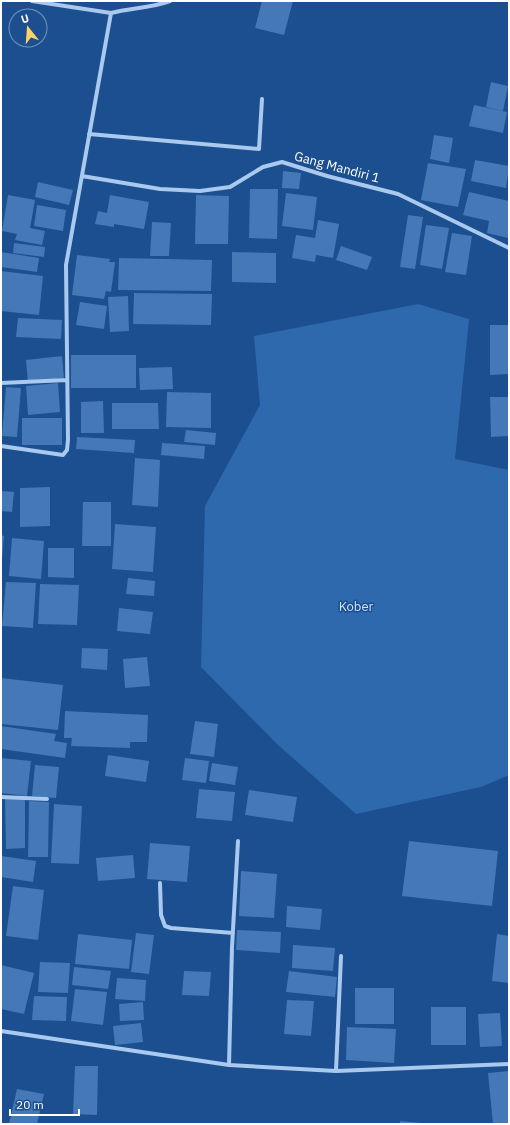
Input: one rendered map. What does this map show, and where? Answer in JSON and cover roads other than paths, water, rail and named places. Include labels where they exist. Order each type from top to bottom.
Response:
[{"type":"street","points":[[32,1],[112,13],[157,5],[170,1]]},
{"type":"street","points":[[1,446],[63,455],[67,450],[68,380],[66,265],[112,13]]},
{"type":"street","points":[[89,134],[259,149],[262,99]]},
{"type":"street","name":"Gang Mandiri 1","points":[[82,176],[160,189],[200,191],[230,188],[263,167],[282,162],[327,176],[398,194],[509,248]]},
{"type":"street","points":[[1,383],[68,380]]},
{"type":"street","points":[[1,797],[47,799]]},
{"type":"street","points":[[229,1065],[232,933],[238,841]]},
{"type":"street","points":[[160,883],[161,915],[165,926],[171,928],[232,933]]},
{"type":"street","points":[[336,1071],[341,956]]},
{"type":"street","points":[[1,1031],[229,1065],[336,1071],[509,1064]]},
{"type":"park label","name":"Kober","points":[[356,606]]}]
